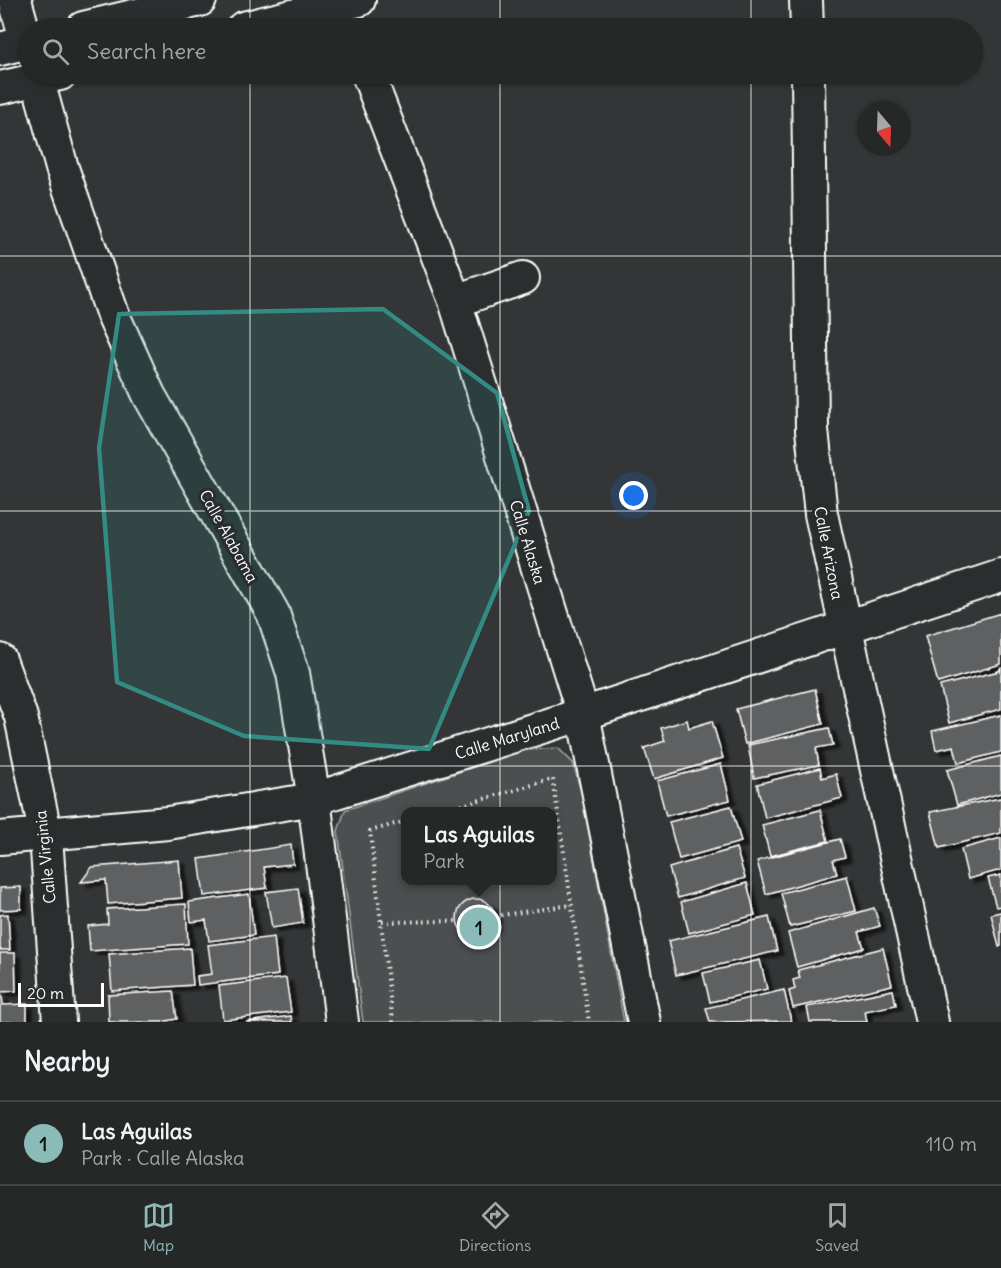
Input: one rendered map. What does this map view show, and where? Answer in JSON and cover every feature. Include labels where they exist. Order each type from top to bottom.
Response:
[{"type":"street","points":[[15,0],[18,22]]},
{"type":"street","points":[[125,18],[200,0]]},
{"type":"street","points":[[806,0],[807,18]]},
{"type":"street","points":[[307,18],[351,11]]},
{"type":"street","points":[[0,88],[18,83]]},
{"type":"street","name":"Calle Alabama","points":[[47,84],[62,168],[113,315],[149,395],[273,613],[293,673],[314,799],[342,1022]]},
{"type":"street","name":"Calle Alaska","points":[[372,84],[455,301],[583,714],[644,1022]]},
{"type":"street","name":"Calle Arizona","points":[[808,84],[812,430],[821,514],[844,629],[904,887],[932,1022]]},
{"type":"street","points":[[455,301],[523,278]]},
{"type":"street","name":"Calle Maryland","points":[[0,838],[46,836],[168,824],[314,799],[583,714],[1001,576]]},
{"type":"street","name":"Calle Virginia","points":[[0,660],[21,717],[46,836],[59,1022]]},
{"type":"path","points":[[455,807],[553,779],[589,1022]]},
{"type":"path","points":[[393,1022],[370,831],[401,822]]},
{"type":"path","points":[[495,916],[571,905]]},
{"type":"path","points":[[382,922],[458,921]]},
{"type":"highlighted area","points":[[383,309],[497,393],[529,511],[429,749],[244,736],[117,682],[99,448],[119,314]]},
{"type":"shaded area","points":[[558,748],[573,763],[582,795],[624,1022],[363,1022],[338,831],[345,810],[525,750]]},
{"type":"building","points":[[1001,613],[1001,664],[938,683],[925,636]]},
{"type":"building","points":[[1001,667],[1001,709],[949,723],[940,686],[999,671]]},
{"type":"building","points":[[815,689],[823,724],[745,744],[736,709]]},
{"type":"building","points":[[1001,715],[1001,752],[958,763],[954,746],[936,750],[932,731]]},
{"type":"building","points":[[687,720],[689,728],[712,721],[723,758],[654,779],[644,748],[665,741],[661,728]]},
{"type":"building","points":[[829,728],[833,745],[816,748],[819,765],[754,778],[748,745]]},
{"type":"building","points":[[1001,756],[1001,793],[957,805],[947,770]]},
{"type":"building","points":[[721,764],[730,800],[666,816],[657,781]]},
{"type":"building","points":[[820,768],[822,778],[836,774],[842,798],[765,818],[757,784]]},
{"type":"building","points":[[1001,798],[1001,833],[939,848],[930,812]]},
{"type":"building","points":[[731,806],[741,842],[679,859],[669,822]]},
{"type":"building","points":[[820,810],[828,841],[770,856],[762,825]]},
{"type":"building","points":[[1001,838],[1001,870],[968,879],[961,849]]},
{"type":"building","points":[[840,839],[845,857],[833,860],[837,874],[766,894],[757,861]]},
{"type":"building","points":[[291,845],[293,864],[264,867],[267,888],[204,896],[199,859]]},
{"type":"building","points":[[736,848],[745,878],[678,898],[669,868]]},
{"type":"building","points":[[179,860],[182,898],[108,904],[106,880],[81,882],[92,867]]},
{"type":"building","points":[[1001,875],[1001,906],[996,907],[988,878]]},
{"type":"building","points":[[847,876],[856,911],[790,927],[781,893]]},
{"type":"building","points":[[747,883],[755,915],[689,933],[681,902]]},
{"type":"building","points":[[21,887],[21,909],[0,910],[0,888]]},
{"type":"building","points":[[298,888],[303,923],[272,928],[266,892]]},
{"type":"building","points":[[249,894],[254,935],[209,941],[206,920],[191,922],[189,902]]},
{"type":"building","points":[[476,899],[490,904],[495,918],[490,932],[476,937],[462,932],[457,918],[462,904]]},
{"type":"building","points":[[186,904],[188,944],[90,951],[88,926],[108,924],[107,909]]},
{"type":"building","points":[[874,908],[880,926],[859,932],[864,948],[797,967],[788,933]]},
{"type":"building","points":[[1001,912],[1001,946],[999,947],[991,914]]},
{"type":"building","points":[[8,914],[10,950],[0,950],[0,915]]},
{"type":"building","points":[[769,917],[777,951],[676,975],[668,941]]},
{"type":"building","points":[[274,937],[278,975],[198,985],[197,976],[212,974],[208,945]]},
{"type":"building","points":[[190,948],[193,985],[112,991],[109,954]]},
{"type":"building","points":[[883,948],[892,985],[793,1008],[789,991],[795,989],[793,980],[800,978],[798,970]]},
{"type":"building","points":[[0,953],[15,953],[16,991],[0,992]]},
{"type":"building","points":[[760,960],[767,989],[710,1002],[703,973]]},
{"type":"building","points":[[286,978],[291,1012],[223,1020],[219,986]]},
{"type":"building","points":[[784,990],[791,1021],[710,1022],[706,1008]]},
{"type":"building","points":[[893,990],[896,1005],[865,1011],[867,1022],[810,1022],[807,1007]]},
{"type":"building","points":[[173,991],[177,1019],[161,1022],[109,1022],[108,995]]},
{"type":"building","points":[[0,996],[2,996],[3,1005],[27,1004],[27,1022],[0,1022]]},
{"type":"building","points":[[291,1016],[292,1022],[246,1022]]},
{"type":"place","name":"Las Aguilas","points":[[479,927]]}]
